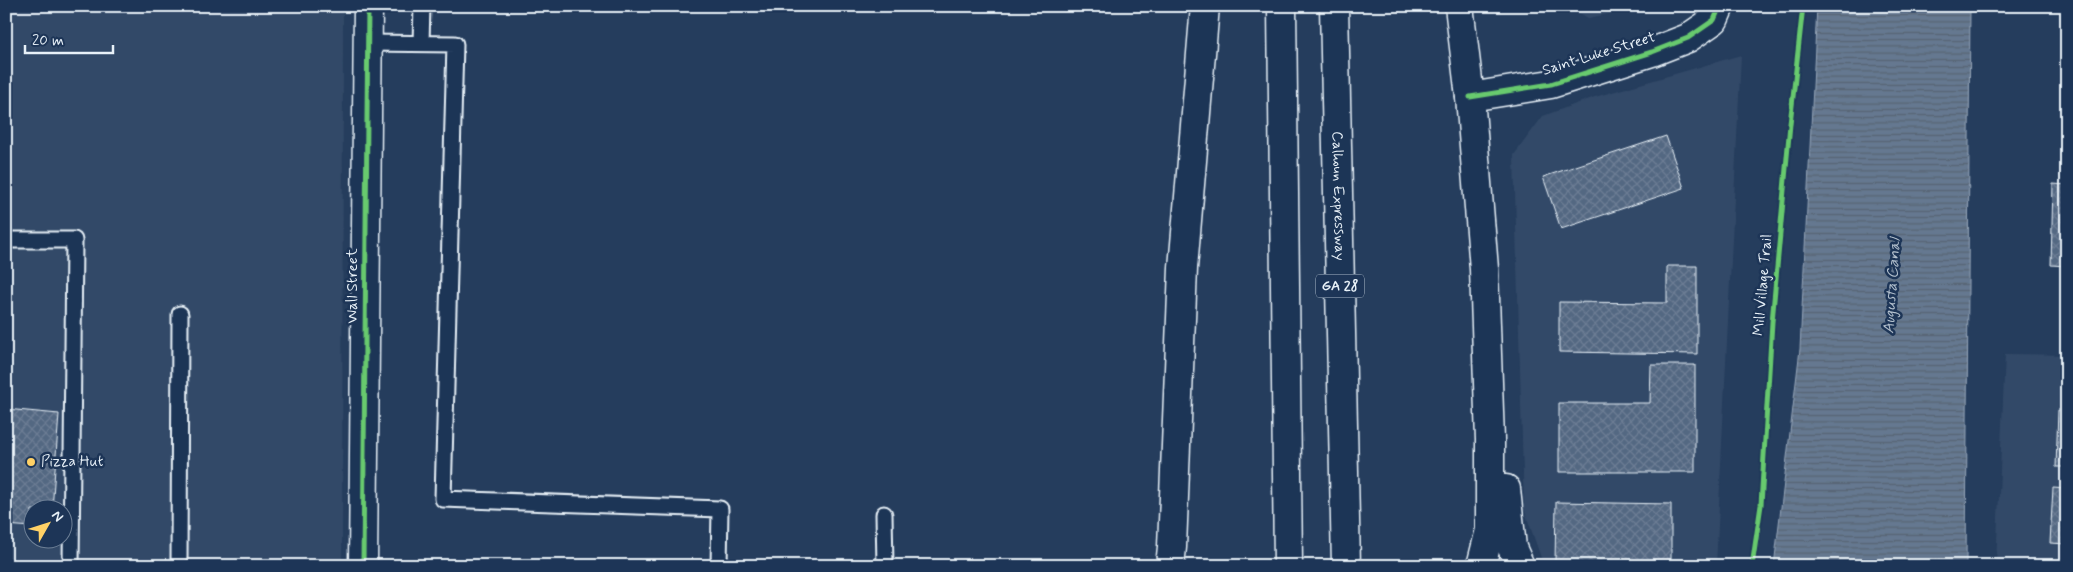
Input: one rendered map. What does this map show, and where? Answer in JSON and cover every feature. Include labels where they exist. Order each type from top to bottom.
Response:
[{"type":"main road","name":"Wall Street","points":[[363,566],[368,6]]},
{"type":"main road","points":[[1173,560],[1183,268],[1205,6]]},
{"type":"main road","points":[[1282,6],[1288,566]]},
{"type":"main road","name":"Calhoun Expressway","points":[[1334,6],[1346,566]]},
{"type":"main road","points":[[1459,6],[1470,97],[1484,269],[1490,440],[1490,530],[1480,566]]},
{"type":"main road","name":"Saint Luke Street","points":[[1470,97],[1551,84],[1652,52],[1688,38],[1714,20],[1720,6]]},
{"type":"main road","points":[[1490,440],[1505,484],[1512,548],[1520,566]]},
{"type":"lane","points":[[421,44],[422,6]]},
{"type":"lane","points":[[368,43],[455,44],[443,499],[720,509],[719,566]]},
{"type":"lane","points":[[6,240],[74,240],[72,566]]},
{"type":"lane","points":[[179,566],[180,314]]},
{"type":"lane","points":[[884,514],[885,566]]},
{"type":"shaded area","points":[[6,6],[343,6],[342,566],[6,566]]},
{"type":"shaded area","points":[[1568,6],[1648,6],[1588,18]]},
{"type":"shaded area","points":[[1741,55],[1716,566],[1544,566],[1524,509],[1514,155],[1543,116],[1595,97]]},
{"type":"shaded area","points":[[2005,354],[2067,355],[2067,566],[1996,566]]},
{"type":"water","name":"Augusta Canal","points":[[1817,6],[1970,6],[1966,566],[1774,566],[1800,349]]},
{"type":"building","points":[[1666,136],[1684,188],[1561,229],[1543,177]]},
{"type":"building","points":[[2053,184],[2067,185],[2067,266],[2051,265]]},
{"type":"building","points":[[1667,266],[1697,266],[1697,354],[1559,352],[1559,302],[1667,303]]},
{"type":"building","points":[[1651,365],[1695,365],[1695,472],[1559,472],[1559,403],[1650,403]]},
{"type":"building","name":"Pizza Hut","points":[[6,409],[59,414],[53,500],[22,500],[22,526],[6,525]]},
{"type":"building","points":[[2058,410],[2067,410],[2067,467],[2056,467]]},
{"type":"building","points":[[2053,488],[2067,489],[2067,544],[2050,543]]},
{"type":"building","points":[[1556,502],[1671,504],[1671,566],[1587,566],[1587,564],[1555,563]]},
{"type":"cycle path","points":[[363,566],[368,6]]},
{"type":"cycle path","points":[[1470,97],[1551,84],[1652,52],[1688,38],[1714,20],[1720,6]]},
{"type":"cycle path","name":"Mill Village Trail","points":[[1752,566],[1761,505],[1772,322],[1803,6]]},
{"type":"place","name":"Pizza Hut","points":[[31,462]]}]
